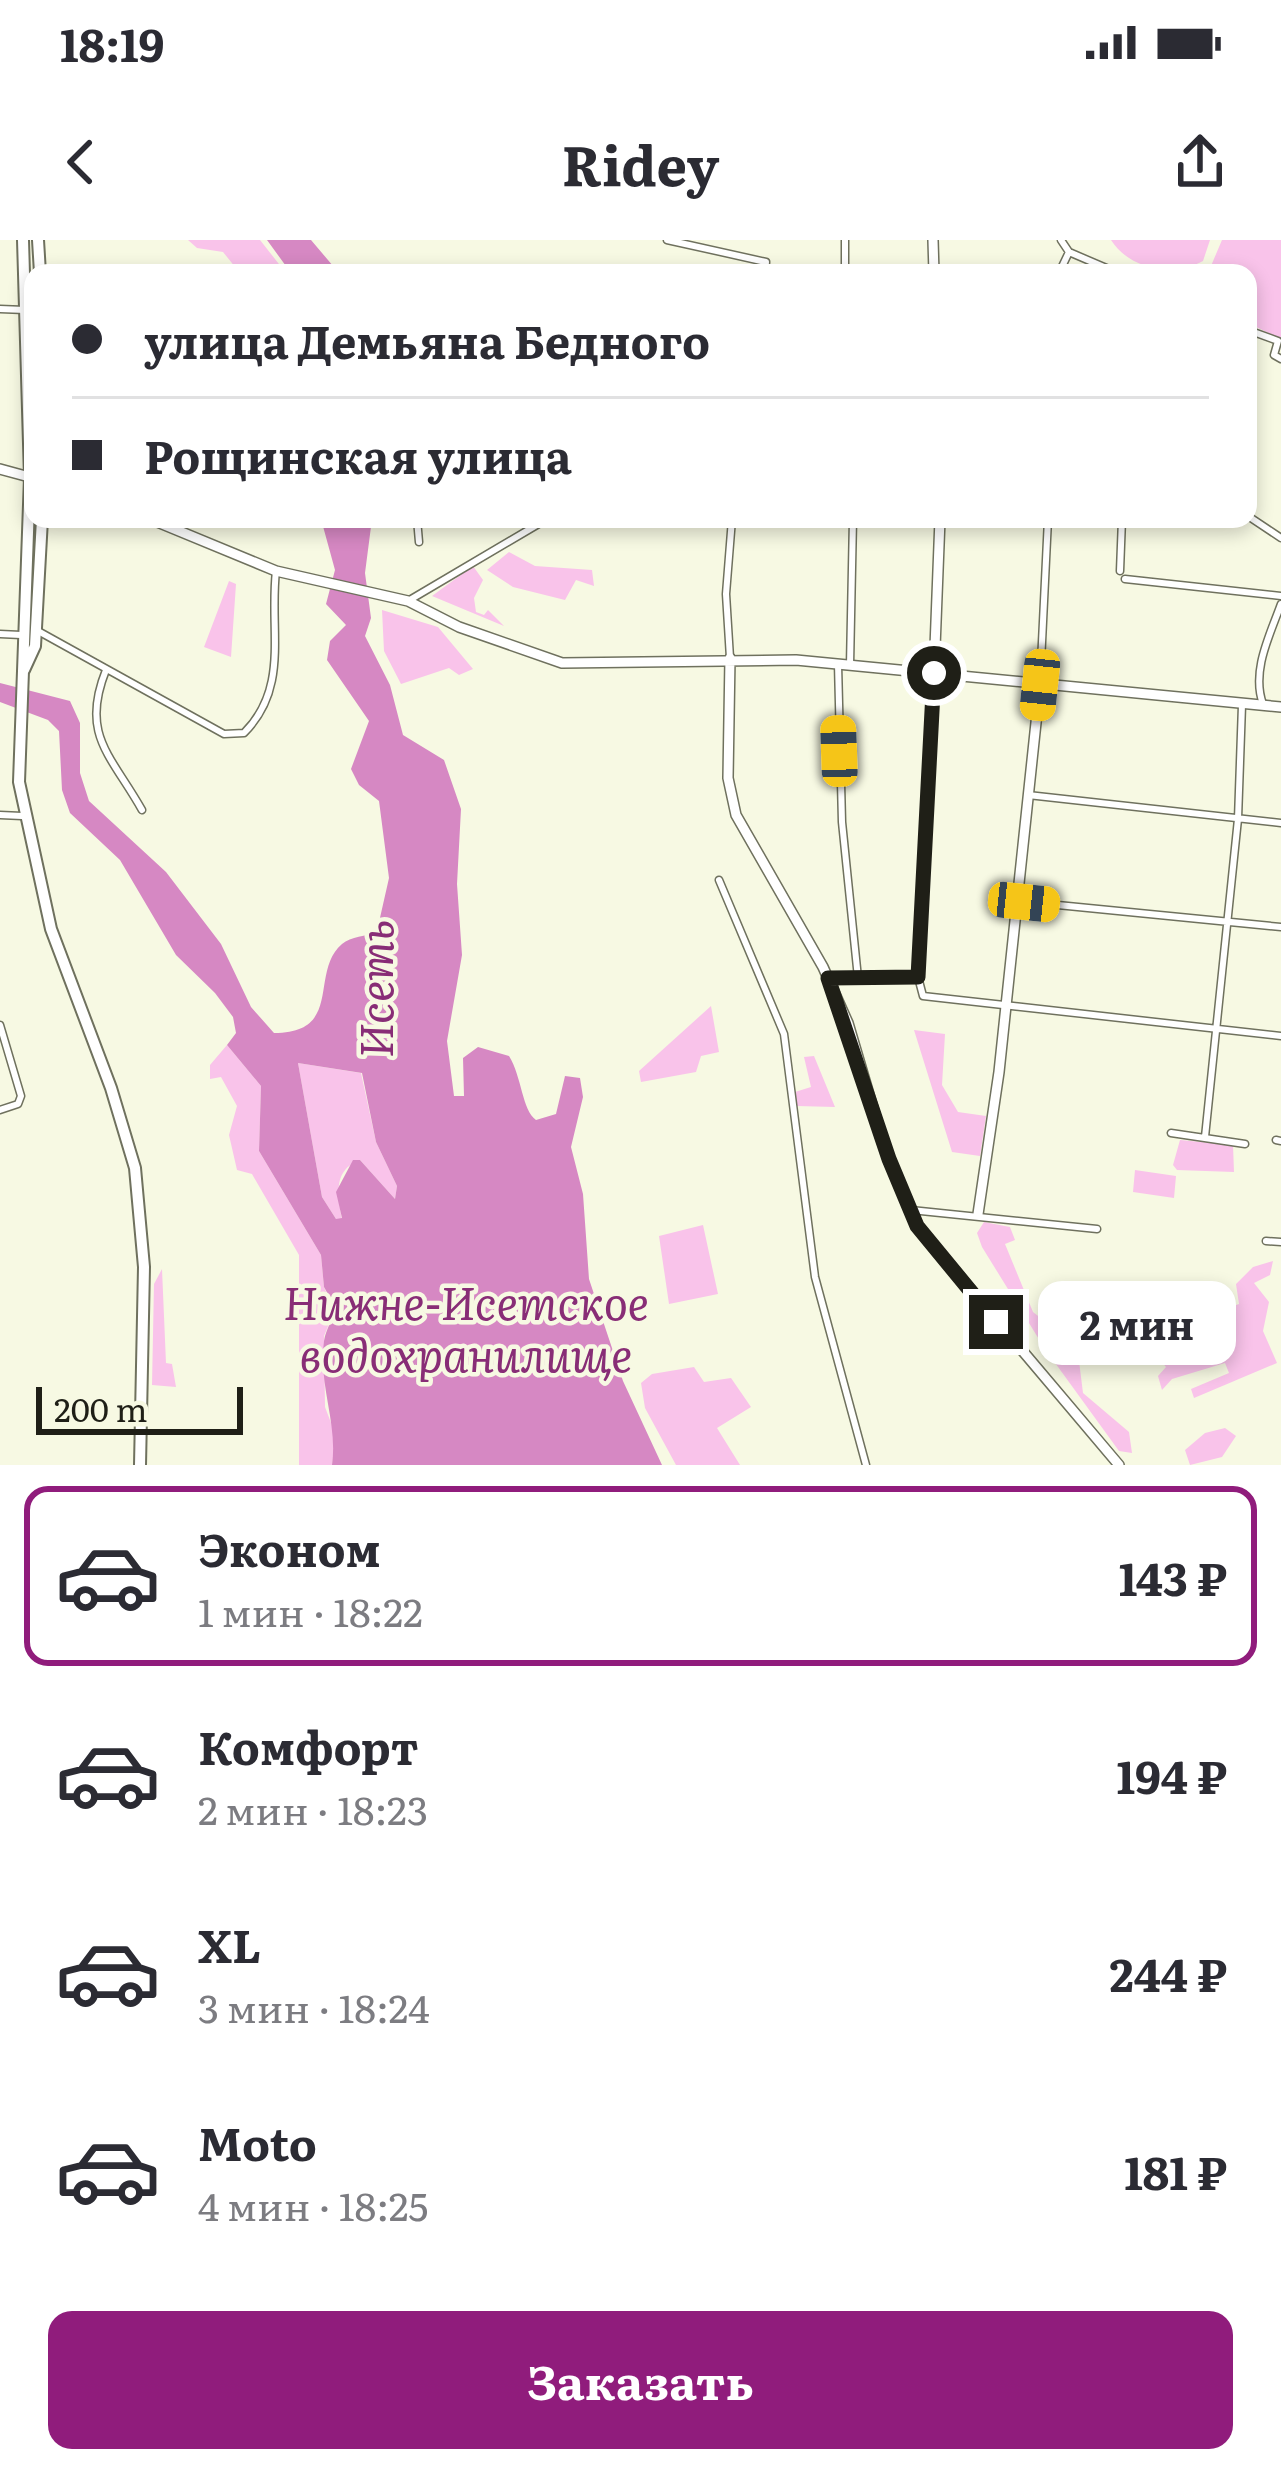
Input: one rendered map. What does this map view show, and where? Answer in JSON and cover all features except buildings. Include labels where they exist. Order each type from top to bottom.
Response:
[{"type":"main road","points":[[22,240],[24,287]]},
{"type":"main road","points":[[28,528],[19,682],[22,816],[51,929],[135,1168],[144,1267],[140,1465]]},
{"type":"main road","points":[[19,682],[36,630],[42,528]]},
{"type":"street","points":[[667,240],[766,264]]},
{"type":"street","points":[[1061,240],[1069,252],[1097,264]]},
{"type":"street","points":[[1063,264],[1069,252]]},
{"type":"street","points":[[1257,333],[1278,341],[1274,355],[1281,359]]},
{"type":"street","points":[[174,528],[276,572],[408,601],[541,658],[589,665],[730,658],[850,664],[1281,707]]},
{"type":"street","points":[[418,528],[419,542]]},
{"type":"street","points":[[408,601],[532,528]]},
{"type":"street","points":[[731,528],[726,594],[728,778],[736,815],[828,978],[911,1210],[948,1268],[1080,1412],[1119,1465]]},
{"type":"street","points":[[850,664],[853,528]]},
{"type":"street","points":[[940,528],[918,977],[923,996],[1281,1036]]},
{"type":"street","points":[[978,1214],[1040,685],[1048,528]]},
{"type":"street","points":[[1120,571],[1122,528]]},
{"type":"street","points":[[36,630],[224,734],[244,734],[261,716],[272,690],[276,572]]},
{"type":"street","points":[[1125,579],[1281,600],[1262,658],[1258,690],[1264,706]]},
{"type":"street","points":[[0,634],[21,635]]},
{"type":"street","points":[[838,664],[842,822],[858,978]]},
{"type":"street","points":[[106,670],[93,706],[95,723],[142,810]]},
{"type":"street","points":[[1205,1137],[1238,819],[1242,705]]},
{"type":"street","points":[[1028,795],[1281,824]]},
{"type":"street","points":[[0,815],[22,816]]},
{"type":"street","points":[[719,880],[784,1034],[814,1277],[866,1465]]},
{"type":"street","points":[[1017,901],[1281,928]]},
{"type":"street","points":[[828,978],[918,977]]},
{"type":"street","points":[[0,1024],[20,1096],[18,1104],[0,1110]]},
{"type":"street","points":[[1172,1133],[1245,1144]]},
{"type":"street","points":[[911,1210],[1097,1229]]},
{"type":"street","points":[[1266,1241],[1281,1242]]},
{"type":"shaded area","points":[[188,240],[260,240],[279,264],[233,264],[223,252],[197,248]]},
{"type":"shaded area","points":[[1111,240],[1210,240],[1203,261],[1196,264],[1141,264]]},
{"type":"shaded area","points":[[1222,240],[1281,240],[1281,339],[1257,327],[1257,264],[1212,264]]},
{"type":"shaded area","points":[[509,552],[535,566],[592,570],[594,586],[576,580],[565,600],[513,587],[487,570]]},
{"type":"shaded area","points":[[473,566],[483,580],[474,598],[476,612],[484,615],[488,610],[504,626],[432,596]]},
{"type":"shaded area","points":[[229,581],[236,584],[231,657],[204,647]]},
{"type":"shaded area","points":[[382,610],[438,627],[473,669],[459,675],[449,668],[401,684],[384,651]]},
{"type":"shaded area","points":[[711,1006],[719,1052],[701,1056],[696,1072],[641,1082],[639,1071]]},
{"type":"shaded area","points":[[914,1030],[945,1034],[942,1085],[958,1112],[986,1116],[980,1156],[952,1152]]},
{"type":"shaded area","points":[[227,1045],[261,1086],[259,1151],[321,1255],[324,1287],[334,1312],[324,1336],[325,1407],[336,1436],[332,1465],[299,1465],[299,1255],[252,1174],[237,1170],[229,1135],[237,1106],[221,1077],[210,1079],[210,1065]]},
{"type":"shaded area","points":[[814,1056],[835,1107],[797,1106],[795,1092],[811,1087],[804,1057]]},
{"type":"shaded area","points":[[298,1063],[361,1073],[376,1142],[397,1186],[395,1199],[360,1160],[341,1177],[342,1220],[336,1219],[322,1197]]},
{"type":"shaded area","points":[[1180,1140],[1233,1145],[1234,1172],[1177,1170],[1173,1165]]},
{"type":"shaded area","points":[[1135,1170],[1176,1176],[1174,1198],[1133,1192]]},
{"type":"shaded area","points":[[984,1222],[1010,1227],[1015,1240],[1005,1244],[1033,1312],[1047,1323],[1044,1331],[1079,1361],[1083,1393],[1129,1432],[1132,1453],[1119,1451],[1045,1349],[982,1247],[977,1233]]},
{"type":"shaded area","points":[[703,1225],[718,1294],[669,1304],[659,1236]]},
{"type":"shaded area","points":[[1273,1261],[1270,1275],[1254,1283],[1269,1302],[1263,1331],[1277,1363],[1194,1398],[1191,1389],[1229,1373],[1225,1363],[1172,1379],[1162,1390],[1158,1376],[1166,1367],[1148,1346],[1148,1338],[1133,1338],[1136,1323],[1156,1333],[1239,1304],[1236,1284],[1253,1267]]},
{"type":"shaded area","points":[[162,1269],[166,1363],[172,1364],[176,1387],[152,1385],[154,1284]]},
{"type":"shaded area","points":[[694,1367],[704,1382],[731,1378],[751,1407],[717,1428],[740,1465],[676,1465],[645,1408],[641,1383],[652,1374]]},
{"type":"shaded area","points":[[1225,1428],[1236,1436],[1222,1457],[1190,1465],[1185,1450],[1205,1433]]},
{"type":"water","points":[[267,240],[311,240],[331,264],[284,264]]},
{"type":"water","name":"Нижне-Исетское водохранилище","points":[[323,528],[371,528],[365,573],[371,618],[365,636],[390,685],[403,735],[444,760],[461,809],[457,884],[462,955],[447,1041],[454,1096],[464,1096],[463,1058],[478,1047],[509,1056],[536,1120],[556,1114],[565,1076],[580,1078],[583,1097],[571,1147],[583,1194],[589,1279],[623,1381],[662,1465],[332,1465],[323,1357],[334,1305],[324,1287],[321,1255],[259,1151],[261,1086],[227,1045],[236,1033],[233,1017],[176,955],[120,860],[70,813],[62,790],[59,731],[48,720],[0,702],[0,683],[70,701],[80,723],[80,773],[89,801],[166,872],[221,944],[251,1007],[274,1033],[296,1030],[318,1012],[332,956],[350,939],[377,931],[389,878],[379,801],[359,785],[351,769],[369,721],[327,660],[330,641],[346,625],[326,604],[335,570]],"holes":[[[298,1063],[362,1073],[376,1142],[397,1186],[395,1199],[360,1160],[353,1160],[336,1192],[342,1218],[336,1219],[322,1197]]]},
{"type":"route","points":[[934,673],[918,977],[840,974],[828,978],[848,1023],[889,1159],[917,1226],[996,1322]]},
{"type":"water label","name":"Исеть","points":[[377,989]]}]
